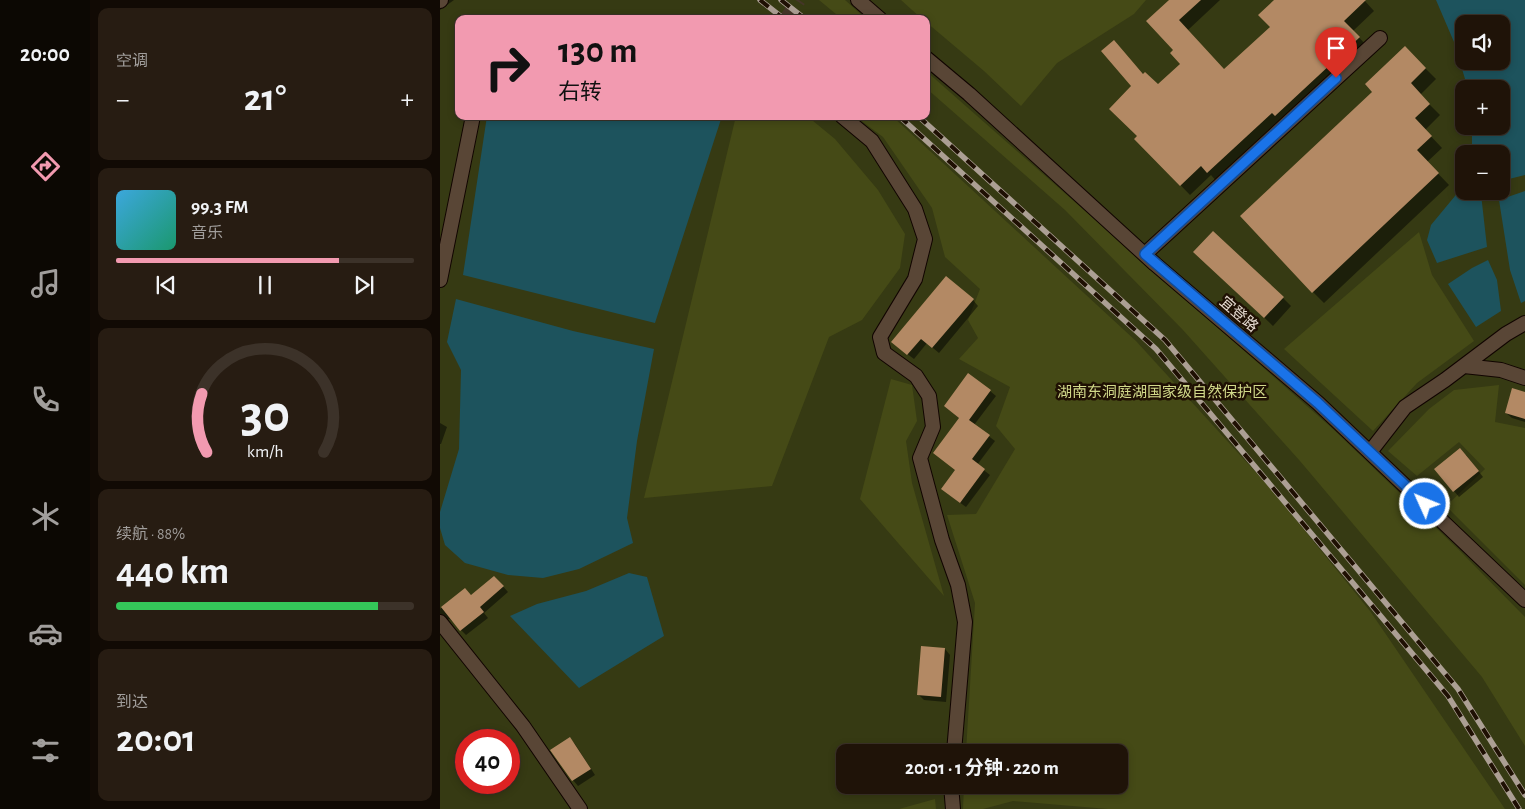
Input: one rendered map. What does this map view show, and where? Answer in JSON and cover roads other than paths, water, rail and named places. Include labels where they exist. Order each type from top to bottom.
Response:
[{"type":"street","points":[[858,0],[875,15]]},
{"type":"street","points":[[1145,254],[1380,38]]},
{"type":"street","name":"宜登路","points":[[930,61],[969,94],[1145,254],[1318,403],[1525,600]]},
{"type":"street","points":[[440,280],[472,120]]},
{"type":"street","points":[[847,120],[872,141],[915,209],[925,239],[915,279],[880,337],[884,353],[916,376],[929,396],[933,427],[920,458],[942,540],[958,585],[965,622],[955,744]]},
{"type":"street","points":[[1370,452],[1406,407],[1525,322]]},
{"type":"street","points":[[1464,366],[1501,370],[1525,378]]},
{"type":"street","points":[[440,622],[522,726],[580,809]]},
{"type":"street","points":[[951,794],[952,809]]},
{"type":"water","points":[[1436,0],[1525,0],[1525,175],[1510,179],[1510,145],[1472,145],[1472,135],[1510,135],[1510,80],[1465,80],[1462,70],[1510,70],[1510,15],[1455,15],[1455,45]]},
{"type":"water","points":[[486,120],[721,120],[655,323],[463,275]]},
{"type":"water","points":[[1525,191],[1525,301],[1521,303],[1510,270],[1499,200],[1510,200],[1510,196]]},
{"type":"water","points":[[1455,196],[1455,200],[1482,200],[1487,247],[1437,263],[1427,240],[1431,225]]},
{"type":"water","points":[[1488,260],[1497,280],[1501,311],[1476,327],[1448,284]]},
{"type":"water","points":[[456,299],[573,331],[654,349],[637,441],[627,518],[633,543],[579,569],[543,578],[508,575],[465,563],[445,545],[440,528],[440,512],[459,449],[461,370],[447,342]]},
{"type":"water","points":[[629,573],[647,577],[664,636],[579,688],[510,616],[537,604],[586,591]]},
{"type":"tunnel","points":[[789,15],[799,0]]},
{"type":"railway","points":[[760,0],[779,15]]},
{"type":"railway","points":[[781,0],[800,15]]},
{"type":"railway","points":[[903,120],[1156,349],[1448,696],[1519,809]]},
{"type":"railway","points":[[922,120],[1165,340],[1458,689],[1525,795]]},
{"type":"park label","name":"湖南东洞庭湖国家级自然保护区","points":[[1162,392]]}]
